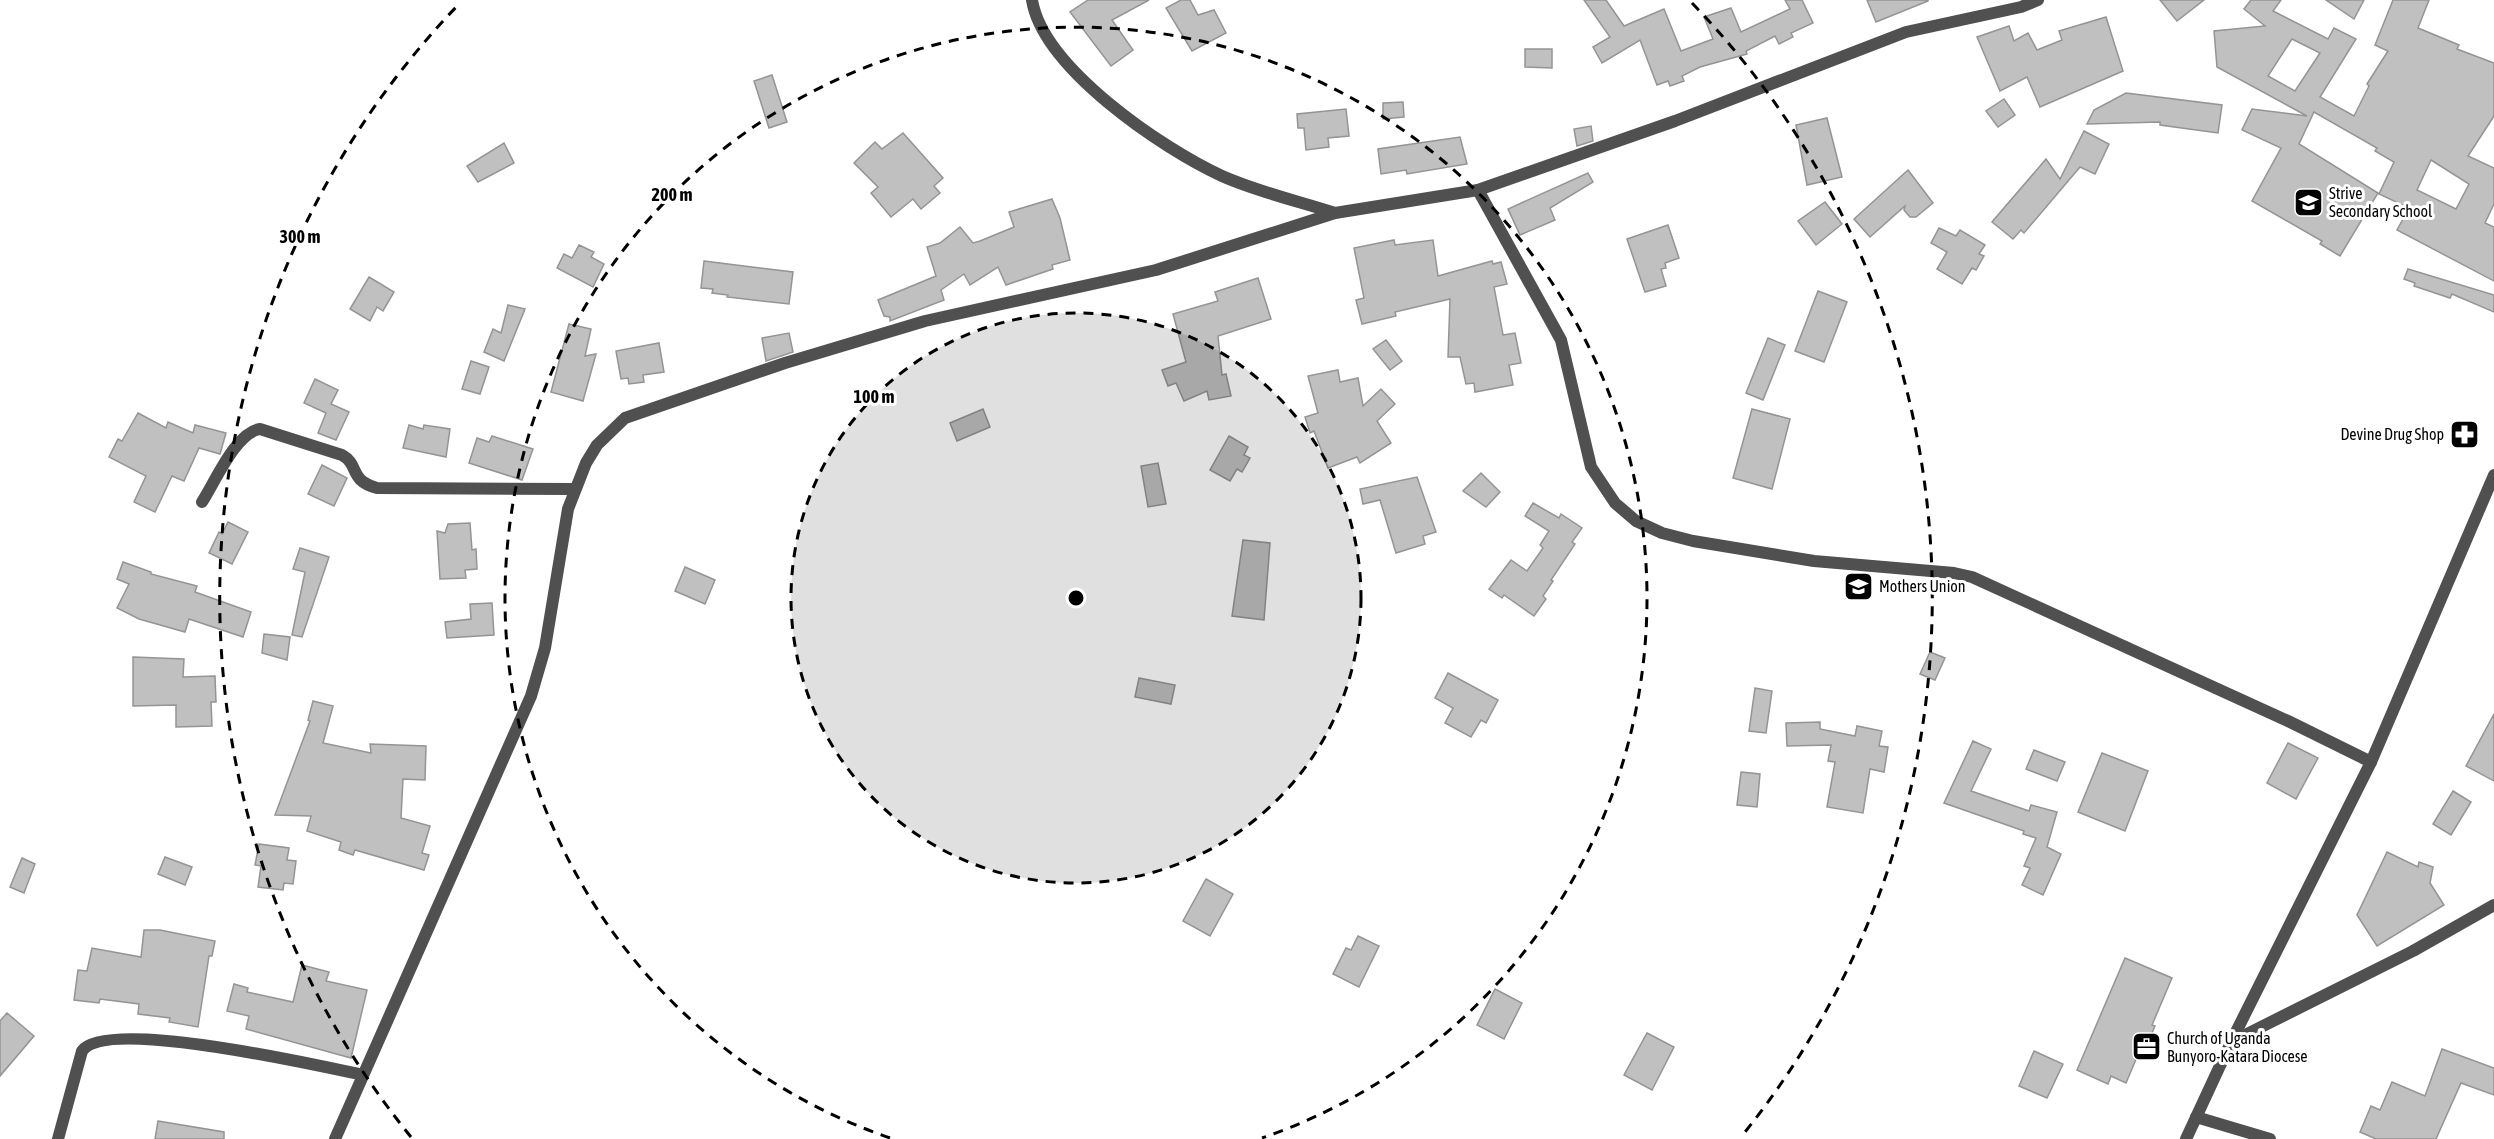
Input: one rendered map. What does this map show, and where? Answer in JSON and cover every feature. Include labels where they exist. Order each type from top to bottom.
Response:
[{"type":"street","points":[[1032,0],[1037,18],[1062,57],[1090,89],[1132,121],[1222,176],[1335,213]]},
{"type":"street","points":[[334,1139],[531,696],[545,648],[568,509],[574,489],[597,445],[625,418],[785,363],[925,321],[1156,270],[1335,213],[1478,190],[1675,121],[1906,32],[2021,7],[2038,0]]},
{"type":"street","points":[[1478,190],[1561,340],[1591,467],[1615,502],[1636,521],[1662,533],[1693,541],[1814,561],[1954,573],[1972,577],[2288,721],[2371,762]]},
{"type":"street","points":[[202,502],[240,441],[251,430],[260,429],[342,455],[350,462],[355,475],[362,483],[377,488],[574,489]]},
{"type":"street","points":[[2186,1139],[2231,1042],[2371,762],[2494,475]]},
{"type":"street","points":[[2231,1042],[2413,951],[2494,905]]},
{"type":"street","points":[[58,1139],[82,1051],[86,1045],[104,1039],[142,1039],[244,1050],[363,1075]]},
{"type":"street","points":[[2196,1117],[2270,1139]]},
{"type":"building","points":[[1088,0],[1149,0],[1112,20],[1133,50],[1111,66],[1070,12]]},
{"type":"building","points":[[1181,0],[1190,0],[1198,15],[1214,10],[1226,33],[1192,51],[1166,8]]},
{"type":"building","points":[[1584,0],[1606,0],[1624,26],[1664,9],[1681,51],[1713,39],[1704,17],[1731,8],[1741,32],[1790,9],[1785,0],[1802,0],[1813,23],[1791,33],[1793,37],[1779,44],[1775,36],[1746,51],[1747,54],[1700,67],[1682,76],[1684,81],[1670,86],[1668,81],[1657,85],[1640,40],[1602,63],[1593,47],[1610,37]]},
{"type":"building","points":[[1867,0],[1928,0],[1928,1],[1876,22]]},
{"type":"building","points":[[2160,0],[2204,0],[2177,21]]},
{"type":"building","points":[[2251,0],[2281,0],[2273,11],[2328,39],[2334,28],[2356,39],[2320,97],[2354,116],[2369,86],[2367,84],[2388,51],[2375,45],[2393,0],[2429,0],[2418,28],[2459,45],[2457,49],[2494,63],[2494,116],[2468,156],[2494,168],[2494,204],[2485,223],[2494,227],[2494,281],[2397,230],[2409,208],[2379,194],[2394,162],[2375,151],[2377,148],[2314,112],[2299,144],[2378,193],[2340,256],[2320,244],[2322,241],[2252,201],[2281,148],[2242,130],[2252,109],[2307,116],[2217,67],[2214,31],[2265,26],[2244,9]],"holes":[[[2292,39],[2320,53],[2295,91],[2268,76]],[[2431,160],[2469,184],[2456,209],[2417,190]]]},
{"type":"building","points":[[2326,0],[2364,0],[2354,19]]},
{"type":"building","points":[[2106,17],[2123,71],[2040,107],[2027,77],[2000,91],[1977,37],[2009,26],[2014,41],[2028,33],[2037,50],[2062,40],[2059,31]]},
{"type":"building","points":[[1525,49],[1552,49],[1552,68],[1525,67]]},
{"type":"building","points":[[772,75],[787,122],[769,128],[754,81]]},
{"type":"building","points":[[2126,93],[2222,105],[2218,133],[2160,125],[2160,122],[2087,124],[2094,110]]},
{"type":"building","points":[[2004,99],[2015,115],[1998,127],[1986,111]]},
{"type":"building","points":[[1403,102],[1404,117],[1383,119],[1383,103]]},
{"type":"building","points":[[1346,109],[1349,136],[1328,138],[1329,147],[1306,150],[1304,128],[1298,128],[1297,114]]},
{"type":"building","points":[[1827,118],[1842,177],[1807,185],[1796,125]]},
{"type":"building","points":[[1591,126],[1593,141],[1577,146],[1574,129]]},
{"type":"building","points":[[2084,131],[2109,144],[2095,174],[2080,167],[2024,233],[2021,230],[2013,239],[1992,222],[2046,159],[2060,179]]},
{"type":"building","points":[[903,133],[943,178],[934,186],[940,193],[921,209],[913,199],[891,217],[871,193],[878,187],[854,163],[875,142],[882,149]]},
{"type":"building","points":[[1460,137],[1467,164],[1407,174],[1406,170],[1381,174],[1378,149]]},
{"type":"building","points":[[504,143],[514,163],[478,182],[467,166]]},
{"type":"building","points":[[1908,170],[1933,203],[1916,217],[1910,217],[1904,210],[1905,206],[1870,237],[1854,219]]},
{"type":"building","points":[[1588,173],[1593,182],[1550,208],[1555,220],[1520,235],[1508,209]]},
{"type":"building","points":[[1052,199],[1060,218],[1070,260],[1052,265],[1053,269],[1006,285],[998,267],[970,285],[964,274],[941,290],[944,300],[890,321],[890,317],[884,316],[878,300],[936,276],[927,247],[940,243],[960,227],[973,243],[980,241],[1014,227],[1009,212]]},
{"type":"building","points":[[1825,202],[1842,224],[1816,245],[1798,221]]},
{"type":"building","points":[[1668,225],[1679,258],[1665,263],[1666,268],[1661,269],[1666,286],[1645,292],[1627,239]]},
{"type":"building","points":[[1939,228],[1956,236],[1960,230],[1985,245],[1979,254],[1984,256],[1976,270],[1972,268],[1962,284],[1937,269],[1947,252],[1931,243]]},
{"type":"building","points":[[1394,240],[1395,245],[1433,240],[1438,276],[1492,261],[1493,264],[1501,262],[1507,284],[1494,287],[1503,335],[1515,333],[1521,363],[1509,365],[1513,385],[1475,392],[1474,383],[1466,384],[1460,357],[1448,357],[1450,299],[1395,312],[1396,316],[1362,324],[1356,300],[1364,298],[1354,248]]},
{"type":"building","points":[[579,245],[594,252],[591,257],[604,264],[593,287],[557,268],[564,254],[572,258]]},
{"type":"building","points":[[704,261],[793,272],[789,304],[727,297],[728,295],[712,293],[713,289],[701,288]]},
{"type":"building","points":[[2408,269],[2494,295],[2494,312],[2452,294],[2450,298],[2414,286],[2415,283],[2404,279]]},
{"type":"building","points":[[369,277],[394,292],[383,311],[377,307],[370,321],[350,309]]},
{"type":"building","points":[[1258,278],[1271,319],[1218,336],[1222,375],[1226,374],[1231,396],[1209,400],[1207,391],[1184,401],[1176,383],[1168,386],[1162,370],[1186,362],[1173,314],[1218,301],[1215,292]]},
{"type":"building","points":[[1818,291],[1847,302],[1824,362],[1795,351]]},
{"type":"building","points":[[508,305],[525,309],[504,361],[484,352],[493,329],[501,333]]},
{"type":"building","points":[[569,324],[591,329],[585,356],[596,354],[583,401],[551,392]]},
{"type":"building","points":[[789,333],[793,352],[766,361],[762,338]]},
{"type":"building","points":[[1768,338],[1785,345],[1763,400],[1746,393]]},
{"type":"building","points":[[1386,340],[1402,361],[1390,370],[1373,349]]},
{"type":"building","points":[[659,343],[664,372],[643,375],[644,382],[629,384],[628,378],[621,379],[616,351]]},
{"type":"building","points":[[471,361],[489,367],[480,394],[462,389]]},
{"type":"building","points":[[1338,370],[1340,382],[1358,378],[1363,406],[1381,389],[1395,404],[1377,421],[1391,443],[1360,463],[1357,457],[1328,468],[1314,431],[1310,433],[1305,417],[1318,413],[1308,376]]},
{"type":"building","points":[[315,379],[338,390],[331,404],[349,412],[336,440],[318,433],[326,413],[304,403]]},
{"type":"building","points":[[983,409],[990,427],[957,441],[950,423]]},
{"type":"building","points":[[1752,409],[1790,419],[1772,489],[1733,478]]},
{"type":"building","points":[[138,413],[166,428],[168,422],[193,433],[195,425],[226,433],[220,454],[199,448],[184,481],[172,476],[155,512],[134,502],[146,476],[109,457],[118,439],[122,441]]},
{"type":"building","points":[[409,425],[423,429],[424,425],[450,429],[446,457],[403,448]]},
{"type":"building","points":[[492,436],[533,449],[522,480],[469,463],[477,438],[489,442]]},
{"type":"building","points":[[1229,436],[1248,447],[1244,455],[1250,458],[1242,472],[1237,469],[1230,481],[1210,470]]},
{"type":"building","points":[[1158,463],[1166,504],[1148,507],[1141,466]]},
{"type":"building","points":[[322,465],[347,478],[334,506],[308,494]]},
{"type":"building","points":[[1481,473],[1500,492],[1486,507],[1463,491]]},
{"type":"building","points":[[1417,477],[1436,532],[1423,536],[1425,544],[1396,553],[1380,500],[1363,504],[1360,489]]},
{"type":"building","points":[[1533,503],[1559,518],[1561,514],[1582,528],[1572,542],[1575,544],[1551,580],[1553,581],[1543,596],[1546,599],[1534,616],[1504,595],[1502,598],[1489,589],[1511,560],[1527,571],[1543,548],[1540,545],[1549,531],[1525,516]]},
{"type":"building","points":[[228,522],[248,532],[232,564],[209,553],[219,532],[222,534]]},
{"type":"building","points":[[470,523],[472,550],[476,549],[477,569],[465,570],[466,578],[440,579],[437,531],[445,533],[448,524]]},
{"type":"building","points":[[1243,540],[1270,543],[1264,620],[1232,616]]},
{"type":"building","points":[[300,548],[329,557],[302,637],[292,635],[305,572],[293,569]]},
{"type":"building","points":[[123,562],[151,572],[151,574],[197,586],[195,592],[251,612],[243,637],[189,619],[185,632],[139,619],[117,608],[129,584],[117,579]]},
{"type":"building","points":[[685,567],[715,580],[705,604],[675,591]]},
{"type":"building","points":[[492,603],[494,635],[447,638],[445,622],[471,619],[470,604]]},
{"type":"building","points":[[264,634],[290,637],[287,660],[262,653]]},
{"type":"building","points":[[1930,652],[1945,658],[1935,680],[1920,674]]},
{"type":"building","points":[[133,657],[184,659],[183,677],[215,676],[216,702],[211,702],[212,726],[176,727],[176,705],[133,706]]},
{"type":"building","points":[[1448,673],[1498,700],[1486,723],[1481,720],[1471,737],[1445,723],[1453,708],[1435,698]]},
{"type":"building","points":[[1139,678],[1175,685],[1171,704],[1135,697]]},
{"type":"building","points":[[1755,688],[1772,691],[1766,733],[1749,731]]},
{"type":"building","points":[[313,701],[333,706],[323,743],[371,753],[370,744],[426,746],[425,780],[403,779],[401,818],[430,826],[422,853],[429,855],[424,870],[355,850],[353,855],[339,850],[341,842],[307,831],[311,816],[275,815],[310,721],[308,720]]},
{"type":"building","points":[[2494,714],[2494,781],[2466,766]]},
{"type":"building","points":[[1820,722],[1820,729],[1855,736],[1857,726],[1882,731],[1879,746],[1888,747],[1884,772],[1870,769],[1863,813],[1827,807],[1835,762],[1828,761],[1831,745],[1787,746],[1786,723]]},
{"type":"building","points":[[1973,741],[1991,749],[1971,791],[2029,811],[2031,805],[2057,812],[2047,847],[2061,854],[2043,895],[2022,885],[2030,868],[2024,866],[2036,838],[2023,834],[2024,831],[1944,803]]},
{"type":"building","points":[[2288,743],[2318,758],[2296,799],[2267,783]]},
{"type":"building","points":[[2034,750],[2065,762],[2057,781],[2026,769]]},
{"type":"building","points":[[2102,753],[2148,771],[2125,831],[2078,812]]},
{"type":"building","points":[[1741,772],[1760,774],[1757,807],[1737,805]]},
{"type":"building","points":[[2453,791],[2471,802],[2451,835],[2433,824]]},
{"type":"building","points":[[259,844],[289,848],[287,860],[296,861],[293,884],[284,883],[283,890],[258,887],[261,866],[255,865]]},
{"type":"building","points":[[2387,852],[2418,867],[2419,862],[2433,867],[2430,883],[2444,905],[2377,946],[2357,915]]},
{"type":"building","points":[[165,857],[192,867],[185,885],[158,874]]},
{"type":"building","points":[[22,858],[35,864],[24,893],[10,887]]},
{"type":"building","points":[[1206,879],[1233,894],[1210,936],[1183,921]]},
{"type":"building","points":[[144,930],[160,930],[215,941],[212,956],[209,956],[198,1027],[169,1022],[170,1018],[138,1014],[139,1004],[100,999],[99,1003],[74,1000],[78,970],[87,971],[92,948],[141,957]]},
{"type":"building","points":[[1358,936],[1379,946],[1359,987],[1333,974],[1346,948],[1351,950]]},
{"type":"building","points":[[2125,958],[2172,978],[2152,1025],[2155,1026],[2149,1040],[2145,1038],[2126,1083],[2111,1076],[2108,1084],[2077,1070]]},
{"type":"building","points":[[302,965],[329,972],[326,981],[367,990],[351,1058],[246,1029],[249,1016],[227,1011],[234,984],[248,988],[247,992],[293,1002]]},
{"type":"building","points":[[1495,989],[1522,1003],[1504,1039],[1477,1025]]},
{"type":"building","points":[[7,1013],[34,1036],[0,1076],[0,1021]]},
{"type":"building","points":[[1647,1033],[1674,1047],[1652,1090],[1624,1075]]},
{"type":"building","points":[[2442,1049],[2494,1068],[2494,1095],[2461,1083],[2436,1139],[2376,1139],[2360,1132],[2371,1106],[2380,1110],[2392,1082],[2425,1096]]},
{"type":"building","points":[[2034,1051],[2063,1064],[2047,1098],[2019,1086]]},
{"type":"building","points":[[158,1121],[224,1132],[224,1139],[155,1139]]},
{"type":"place","name":"Strive Secondary School","points":[[2308,202]]},
{"type":"place","name":"Devine Drug Shop","points":[[2465,434]]},
{"type":"place","name":"Mothers Union","points":[[1858,586]]},
{"type":"place","name":"Church of Uganda Bunyoro-Katara Diocese","points":[[2146,1047]]}]
